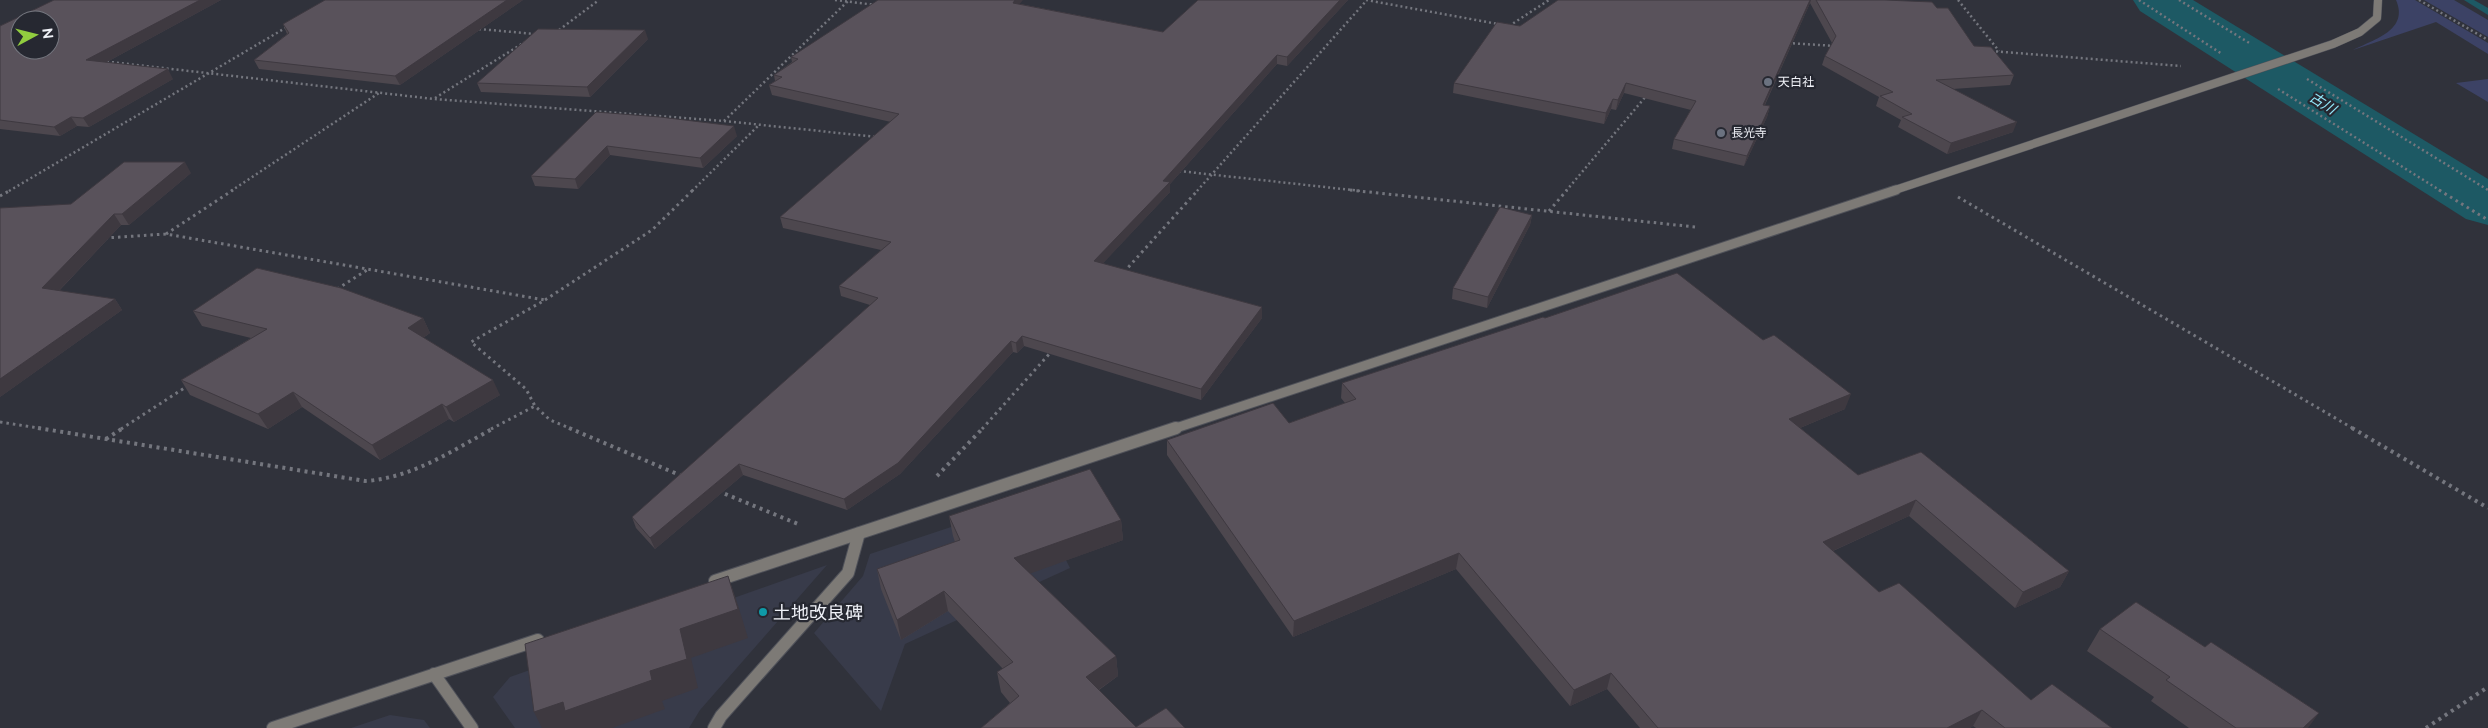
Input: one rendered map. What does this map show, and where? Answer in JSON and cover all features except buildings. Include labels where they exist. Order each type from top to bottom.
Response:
[{"type":"street","points":[[705,584],[2326,47],[2362,31],[2377,18],[2378,0]]},
{"type":"street","points":[[714,728],[721,716],[848,573],[859,533]]},
{"type":"street","points":[[273,728],[546,637]]},
{"type":"street","points":[[434,674],[472,728]]},
{"type":"path","points":[[556,32],[564,28],[599,0]]},
{"type":"path","points":[[835,0],[885,6]]},
{"type":"path","points":[[1118,278],[1367,0],[1499,25]]},
{"type":"path","points":[[1518,27],[1508,26],[1549,0]]},
{"type":"path","points":[[1958,0],[1999,51]]},
{"type":"path","points":[[2139,0],[2488,220]]},
{"type":"path","points":[[2179,0],[2488,190]]},
{"type":"path","points":[[2419,0],[2488,40]]},
{"type":"path","points":[[724,121],[848,1]]},
{"type":"path","points":[[0,196],[288,26]]},
{"type":"path","points":[[479,29],[538,34]]},
{"type":"path","points":[[434,99],[526,41],[540,37]]},
{"type":"path","points":[[1788,43],[1836,46]]},
{"type":"path","points":[[1990,50],[2189,67]]},
{"type":"path","points":[[99,61],[434,99],[724,121],[882,138]]},
{"type":"path","points":[[166,234],[379,93]]},
{"type":"path","points":[[1549,212],[1647,95],[1638,94]]},
{"type":"path","points":[[685,477],[550,420],[535,406],[526,389],[471,342],[545,300],[652,230],[758,126]]},
{"type":"path","points":[[1173,170],[1700,228]]},
{"type":"path","points":[[1929,180],[2488,508]]},
{"type":"path","points":[[98,239],[166,234],[545,300]]},
{"type":"path","points":[[335,290],[368,269]]},
{"type":"path","points":[[930,481],[945,470],[1052,352]]},
{"type":"path","points":[[106,439],[196,381]]},
{"type":"path","points":[[0,422],[365,481],[384,480],[410,473],[535,406]]},
{"type":"path","points":[[712,488],[802,526]]},
{"type":"path","points":[[2426,728],[2488,687]]},
{"type":"shaded area","points":[[2396,0],[2415,0],[2488,43],[2488,54],[2436,22],[2353,50],[2380,37],[2394,26],[2398,19],[2399,10]]},
{"type":"shaded area","points":[[2424,0],[2454,0],[2488,20],[2488,37]]},
{"type":"shaded area","points":[[2488,79],[2488,102],[2456,83]]},
{"type":"shaded area","points":[[1035,499],[1070,568],[905,644],[881,711],[814,633],[863,576],[870,554]]},
{"type":"shaded area","points":[[827,565],[700,710],[689,728],[515,728],[493,697],[510,677]]},
{"type":"shaded area","points":[[390,715],[424,720],[430,728],[351,728]]},
{"type":"waterway","name":"古川","points":[[2158,0],[2488,206]]},
{"type":"waterway","points":[[2468,0],[2488,12]]},
{"type":"place","name":"天白社","points":[[1768,82]]},
{"type":"place","name":"長光寺","points":[[1721,133]]},
{"type":"place","name":"土地改良碑","points":[[763,612]]}]
